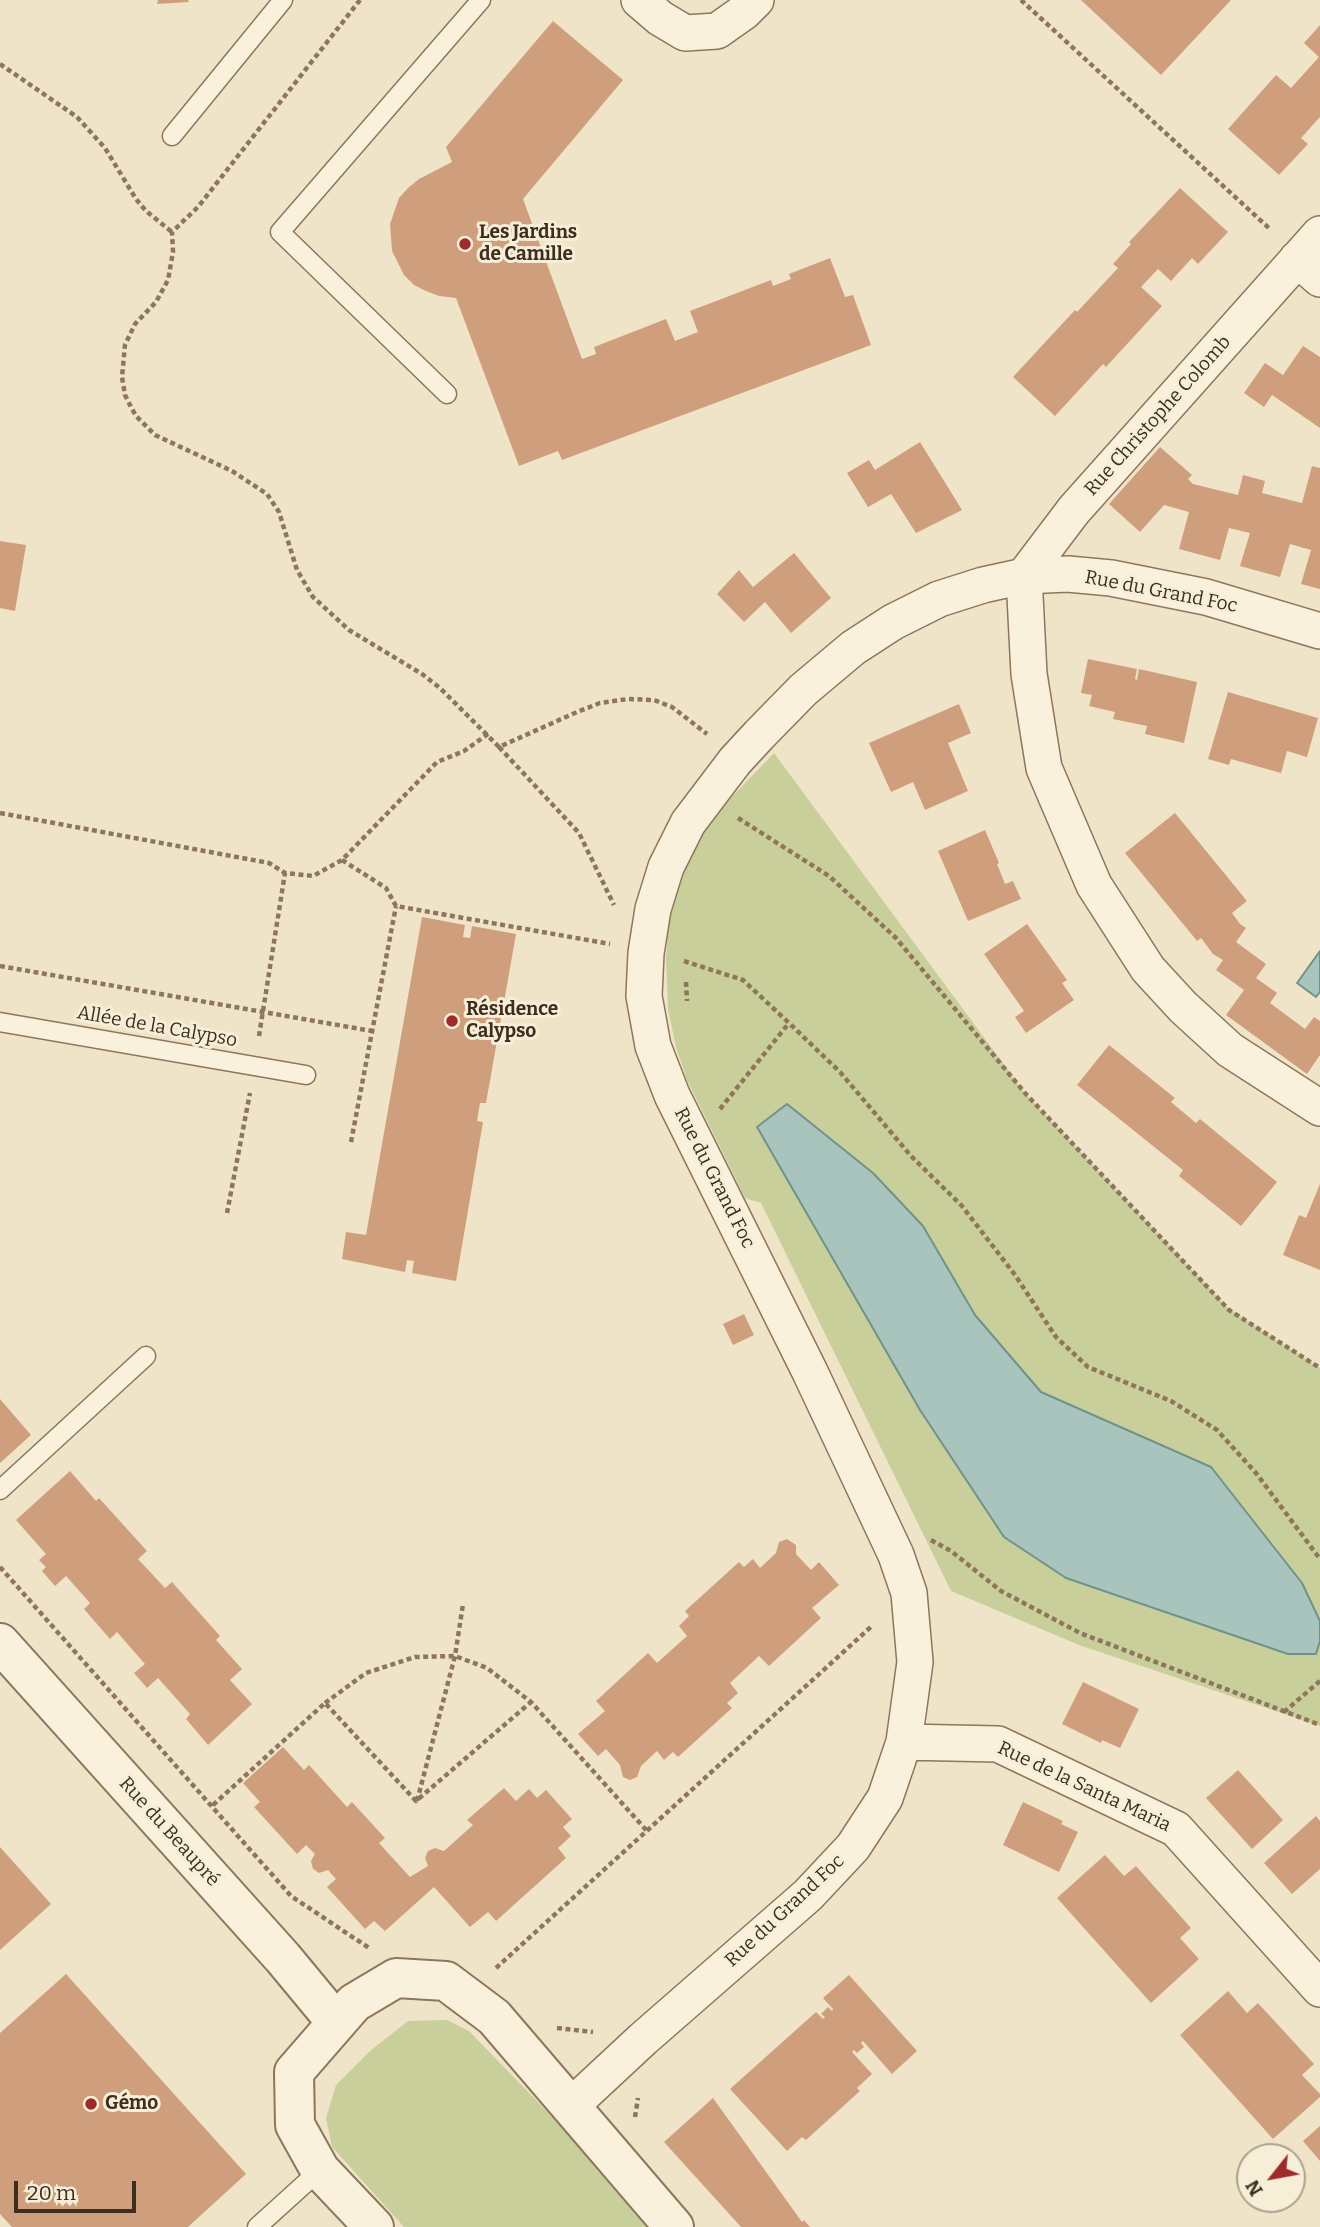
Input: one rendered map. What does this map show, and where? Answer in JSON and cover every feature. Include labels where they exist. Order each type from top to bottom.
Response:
[{"type":"street","points":[[639,0],[660,18],[685,33],[717,31],[756,0]]},
{"type":"street","name":"Rue Christophe Colomb","points":[[1024,576],[1074,510],[1309,269],[1320,234]]},
{"type":"street","name":"Rue du Grand Foc","points":[[571,2106],[643,2039],[808,1895],[853,1847],[885,1798],[904,1742],[915,1662],[909,1592],[897,1555],[798,1347],[672,1095],[653,1046],[634,950],[653,909],[666,867],[688,822],[735,761],[803,690],[853,648],[893,622],[939,599],[984,584],[1024,576],[1068,574],[1111,578],[1206,597],[1320,631]]},
{"type":"street","points":[[1024,576],[1029,674],[1044,768],[1094,884],[1148,969],[1183,1007],[1230,1050],[1320,1108]]},
{"type":"street","name":"Rue du Beaupré","points":[[0,1643],[283,1958],[336,2022]]},
{"type":"street","name":"Rue de la Santa Maria","points":[[904,1742],[998,1744],[1176,1829],[1320,1989]]},
{"type":"street","points":[[374,2227],[320,2170],[295,2125],[294,2072],[354,2003],[396,1978],[446,1982],[494,2017],[674,2227]]},
{"type":"lane","points":[[172,136],[282,0]]},
{"type":"lane","points":[[447,394],[280,232],[481,0]]},
{"type":"lane","name":"Allée de la Calypso","points":[[0,1022],[306,1075]]},
{"type":"lane","points":[[0,1490],[146,1356]]},
{"type":"lane","points":[[257,2227],[320,2170]]},
{"type":"path","points":[[172,232],[198,207],[360,0]]},
{"type":"path","points":[[1021,0],[1309,269]]},
{"type":"path","points":[[0,64],[77,117],[105,148],[136,199],[172,232],[173,252],[168,280],[156,302],[135,324],[125,345],[125,395],[136,416],[156,435],[232,471],[267,494],[279,512],[297,570],[313,597],[349,630],[422,674],[440,688],[488,734],[579,833],[634,950]]},
{"type":"path","points":[[499,747],[600,703],[628,699],[654,700],[672,707],[696,724]]},
{"type":"path","points":[[0,813],[269,863],[285,873],[313,876],[342,860],[437,762],[464,751],[488,734]]},
{"type":"path","points":[[732,827],[747,807]]},
{"type":"path","points":[[737,817],[829,876],[896,939],[1025,1093],[1229,1310],[1320,1368]]},
{"type":"path","points":[[342,860],[386,888],[396,906],[351,1142]]},
{"type":"path","points":[[396,906],[634,950],[743,980],[839,1072],[911,1156],[962,1206],[1015,1276],[1056,1337],[1088,1367],[1171,1401],[1217,1430],[1256,1473],[1320,1559]]},
{"type":"path","points":[[687,1013],[685,962],[688,949]]},
{"type":"path","points":[[0,967],[372,1031]]},
{"type":"path","points":[[714,1097],[720,1110],[789,1023]]},
{"type":"path","points":[[897,1555],[930,1539],[951,1551],[1001,1591],[1080,1633],[1320,1725]]},
{"type":"path","points":[[0,1567],[291,1896],[353,1939],[379,1953]]},
{"type":"path","points":[[486,1963],[493,1971],[909,1592]]},
{"type":"path","points":[[416,1801],[455,1656],[463,1604]]},
{"type":"path","points":[[213,1805],[325,1703],[366,1673],[415,1657],[455,1656],[487,1668],[531,1702],[647,1831]]},
{"type":"path","points":[[1283,1712],[1320,1681]]},
{"type":"path","points":[[416,1801],[531,1702]]},
{"type":"path","points":[[325,1703],[416,1801]]},
{"type":"path","points":[[552,2026],[591,2033],[622,2016],[643,2039]]},
{"type":"path","points":[[634,2118],[640,2091]]},
{"type":"green space","points":[[774,753],[1025,1093],[1229,1309],[1320,1368],[1320,1726],[1079,1645],[951,1591],[761,1203],[745,1198],[687,1080],[676,1047],[668,1009],[666,958],[669,917],[680,876],[698,841],[725,804]]},
{"type":"green space","points":[[447,2020],[469,2031],[564,2129],[651,2227],[404,2227],[332,2147],[326,2118],[336,2085],[370,2051],[408,2021]]},
{"type":"water","points":[[1320,951],[1320,992],[1316,997],[1297,983]]},
{"type":"water","points":[[787,1104],[873,1173],[923,1226],[975,1315],[1041,1392],[1211,1467],[1302,1583],[1320,1621],[1320,1641],[1316,1654],[1288,1654],[1066,1578],[1004,1537],[920,1410],[757,1127]]},
{"type":"building","points":[[158,0],[188,0],[189,2],[157,4]]},
{"type":"building","points":[[1081,0],[1231,0],[1161,75]]},
{"type":"building","name":"Les Jardins de Camille","points":[[553,21],[623,80],[523,199],[582,359],[596,354],[594,347],[666,319],[675,341],[698,332],[690,311],[771,280],[773,286],[791,279],[789,274],[830,258],[845,297],[853,295],[871,345],[562,460],[558,451],[519,466],[456,298],[426,291],[414,285],[404,275],[392,251],[390,224],[399,198],[408,188],[419,179],[452,162],[446,147]]},
{"type":"building","points":[[1320,25],[1320,117],[1301,138],[1308,144],[1279,175],[1228,129],[1276,75],[1291,88],[1319,57],[1304,43]]},
{"type":"building","points":[[1180,188],[1228,232],[1198,264],[1192,258],[1171,281],[1158,269],[1141,287],[1162,306],[1106,367],[1103,364],[1055,416],[1013,377],[1118,268],[1113,264],[1131,244],[1129,242]]},
{"type":"building","points":[[1303,346],[1320,357],[1320,428],[1272,395],[1264,407],[1244,393],[1265,363],[1283,375]]},
{"type":"building","points":[[920,442],[962,510],[916,533],[891,494],[868,507],[847,473],[869,460],[875,470]]},
{"type":"building","points":[[1160,447],[1192,475],[1188,479],[1193,484],[1238,495],[1243,475],[1265,481],[1262,493],[1302,503],[1312,466],[1320,468],[1320,589],[1301,584],[1311,550],[1290,544],[1280,577],[1240,566],[1250,533],[1229,528],[1220,560],[1179,549],[1189,512],[1164,505],[1140,532],[1109,504]]},
{"type":"building","points":[[0,541],[26,545],[15,611],[0,608]]},
{"type":"building","points":[[794,553],[831,598],[791,633],[765,602],[744,622],[717,594],[739,570],[753,587]]},
{"type":"building","points":[[1088,659],[1137,669],[1137,680],[1139,669],[1197,682],[1184,743],[1145,734],[1147,726],[1113,719],[1115,712],[1089,706],[1092,695],[1081,693]]},
{"type":"building","points":[[1228,692],[1318,718],[1307,757],[1287,751],[1281,773],[1231,759],[1229,765],[1208,759]]},
{"type":"building","points":[[959,704],[971,733],[948,743],[968,791],[925,810],[913,782],[891,792],[869,743]]},
{"type":"building","points":[[1175,813],[1247,901],[1232,913],[1246,928],[1236,942],[1266,964],[1256,978],[1277,993],[1270,1003],[1305,1029],[1314,1017],[1320,1021],[1320,1055],[1307,1074],[1226,1015],[1244,990],[1216,970],[1223,960],[1213,954],[1201,938],[1197,941],[1125,853]]},
{"type":"building","points":[[985,830],[1005,884],[1013,881],[1021,899],[968,921],[938,851]]},
{"type":"building","name":"Résidence Calypso","points":[[422,917],[465,925],[463,937],[470,938],[472,926],[516,934],[486,1103],[480,1103],[477,1121],[483,1122],[456,1281],[412,1273],[414,1261],[407,1260],[405,1272],[342,1259],[346,1232],[366,1235]]},
{"type":"building","points":[[1027,924],[1067,980],[1062,983],[1074,1000],[1026,1033],[1015,1017],[1024,1011],[984,954]]},
{"type":"building","points":[[1109,1045],[1175,1098],[1171,1102],[1196,1123],[1200,1119],[1277,1182],[1241,1226],[1179,1176],[1183,1170],[1077,1085]]},
{"type":"building","points":[[1320,1184],[1320,1270],[1283,1255],[1299,1215],[1306,1218]]},
{"type":"building","points":[[744,1314],[754,1335],[733,1345],[723,1324]]},
{"type":"building","points":[[0,1399],[31,1435],[0,1463]]},
{"type":"building","points":[[70,1471],[96,1501],[99,1498],[147,1551],[138,1559],[165,1588],[172,1582],[220,1636],[216,1640],[242,1669],[230,1680],[252,1704],[208,1745],[186,1719],[190,1714],[158,1678],[147,1688],[134,1673],[145,1664],[117,1632],[110,1639],[84,1609],[90,1603],[66,1576],[55,1586],[42,1571],[46,1567],[39,1560],[46,1554],[16,1520]]},
{"type":"building","points":[[787,1539],[796,1545],[796,1554],[811,1570],[819,1562],[839,1585],[812,1608],[821,1618],[769,1666],[759,1656],[730,1683],[738,1693],[727,1703],[732,1708],[678,1757],[673,1752],[664,1760],[657,1751],[641,1766],[637,1777],[630,1780],[623,1777],[620,1765],[606,1749],[598,1756],[578,1734],[605,1711],[596,1701],[648,1653],[657,1663],[687,1636],[679,1626],[689,1616],[685,1611],[739,1562],[744,1567],[753,1559],[760,1568],[776,1553],[779,1542]]},
{"type":"building","points":[[1083,1682],[1139,1709],[1120,1748],[1102,1740],[1101,1743],[1062,1724]]},
{"type":"building","points":[[283,1747],[304,1770],[309,1765],[347,1807],[352,1802],[385,1838],[379,1843],[410,1877],[428,1866],[425,1858],[428,1851],[435,1848],[444,1851],[473,1825],[467,1820],[504,1788],[516,1801],[529,1789],[537,1798],[546,1790],[572,1819],[563,1827],[571,1836],[558,1848],[566,1858],[496,1921],[488,1912],[470,1927],[434,1887],[385,1931],[374,1921],[365,1929],[327,1887],[336,1879],[328,1870],[319,1873],[313,1869],[311,1861],[315,1854],[306,1845],[297,1854],[254,1807],[260,1802],[243,1783]]},
{"type":"building","points":[[1238,1770],[1283,1820],[1252,1849],[1206,1798]]},
{"type":"building","points":[[1023,1802],[1063,1821],[1061,1824],[1078,1832],[1059,1872],[1003,1845]]},
{"type":"building","points":[[1316,1816],[1320,1821],[1320,1869],[1292,1894],[1264,1863]]},
{"type":"building","points":[[0,1847],[51,1904],[0,1950]]},
{"type":"building","points":[[1105,1855],[1124,1876],[1136,1866],[1191,1928],[1180,1938],[1199,1959],[1151,2003],[1057,1898]]},
{"type":"building","name":"Gémo","points":[[66,1974],[246,2174],[188,2227],[12,2227],[0,2214],[0,2033]]},
{"type":"building","points":[[849,1975],[917,2051],[892,2074],[863,2041],[861,2043],[864,2047],[857,2053],[854,2050],[852,2052],[872,2074],[857,2088],[860,2091],[806,2140],[802,2137],[787,2151],[730,2089],[816,2012],[823,2019],[825,2017],[821,2014],[828,2007],[832,2011],[823,1998]]},
{"type":"building","points":[[1228,1991],[1247,2013],[1258,2003],[1314,2064],[1302,2075],[1320,2097],[1273,2139],[1180,2035]]},
{"type":"building","points":[[713,2098],[802,2222],[804,2220],[810,2227],[741,2227],[664,2142]]},
{"type":"building","points":[[1320,2126],[1320,2161],[1306,2143],[1303,2141]]},
{"type":"place","name":"Les Jardins de Camille","points":[[465,244]]},
{"type":"place","name":"Résidence Calypso","points":[[452,1021]]},
{"type":"place","name":"Gémo","points":[[91,2104]]}]
